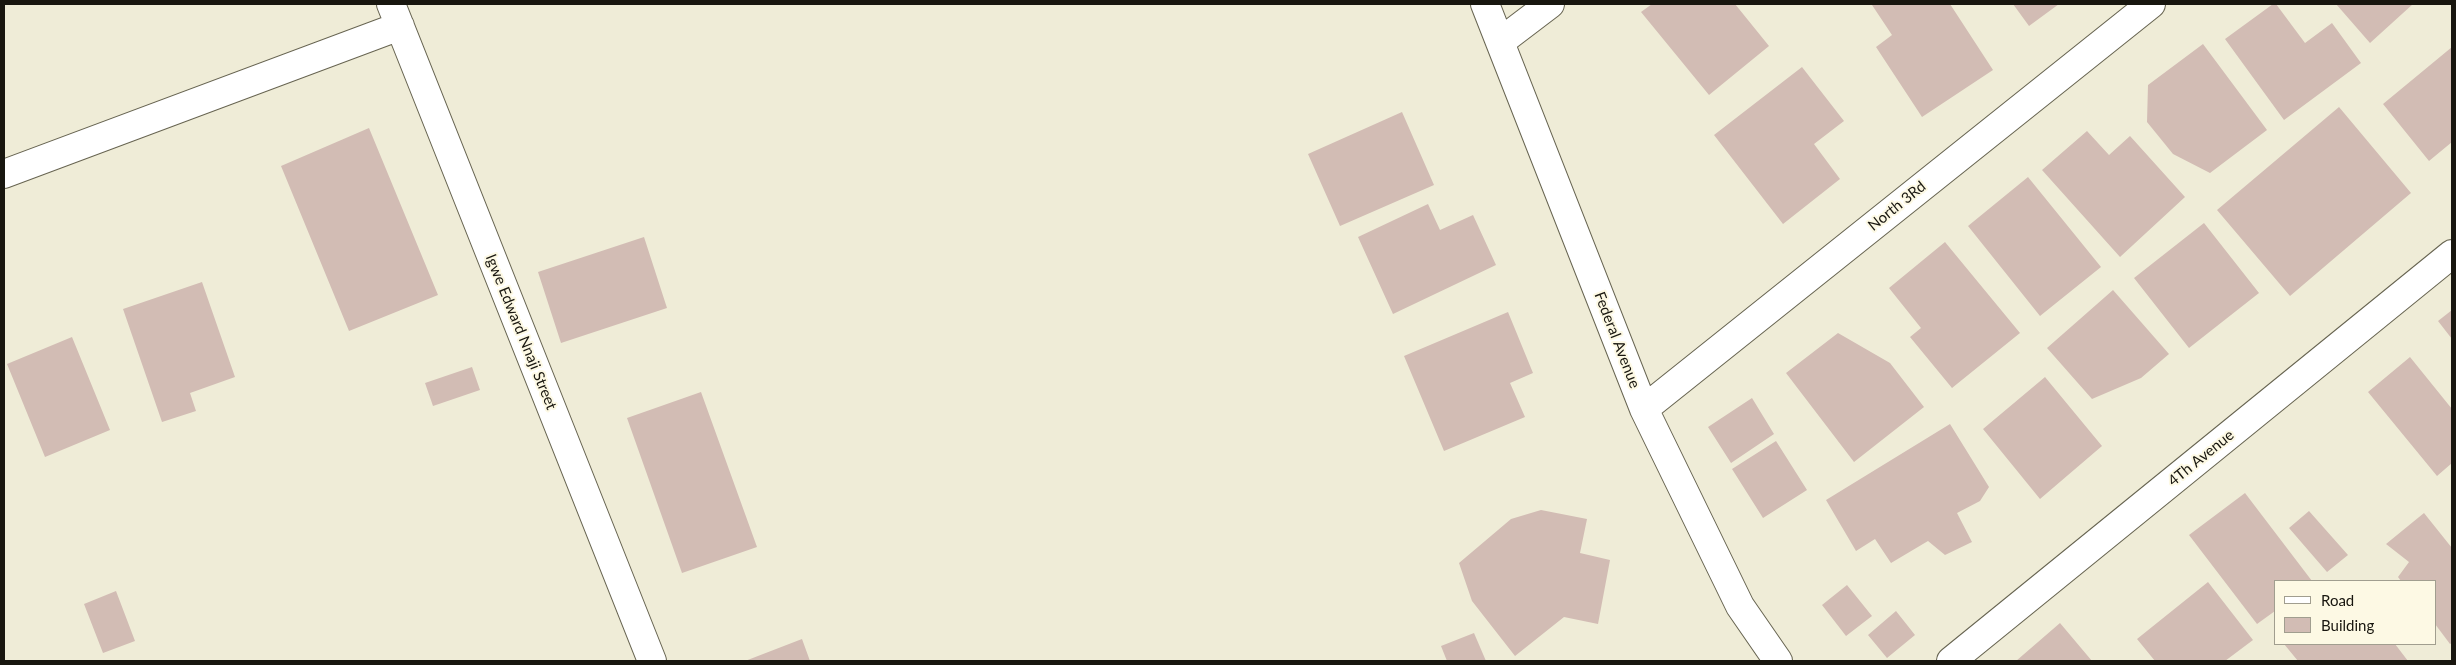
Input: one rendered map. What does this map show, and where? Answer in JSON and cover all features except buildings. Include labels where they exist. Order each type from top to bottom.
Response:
[{"type":"street","name":"Federal Avenue","points":[[1485,4],[1644,408],[1740,606],[1778,661]]},
{"type":"street","points":[[1500,42],[1550,4]]},
{"type":"street","name":"North 3Rd","points":[[1644,408],[2151,4]]},
{"type":"street","points":[[4,174],[395,15]]},
{"type":"street","name":"Igwe Edward Nnaji Street","points":[[395,15],[652,661]]},
{"type":"street","name":"4Th Avenue","points":[[1951,661],[2452,254]]}]
